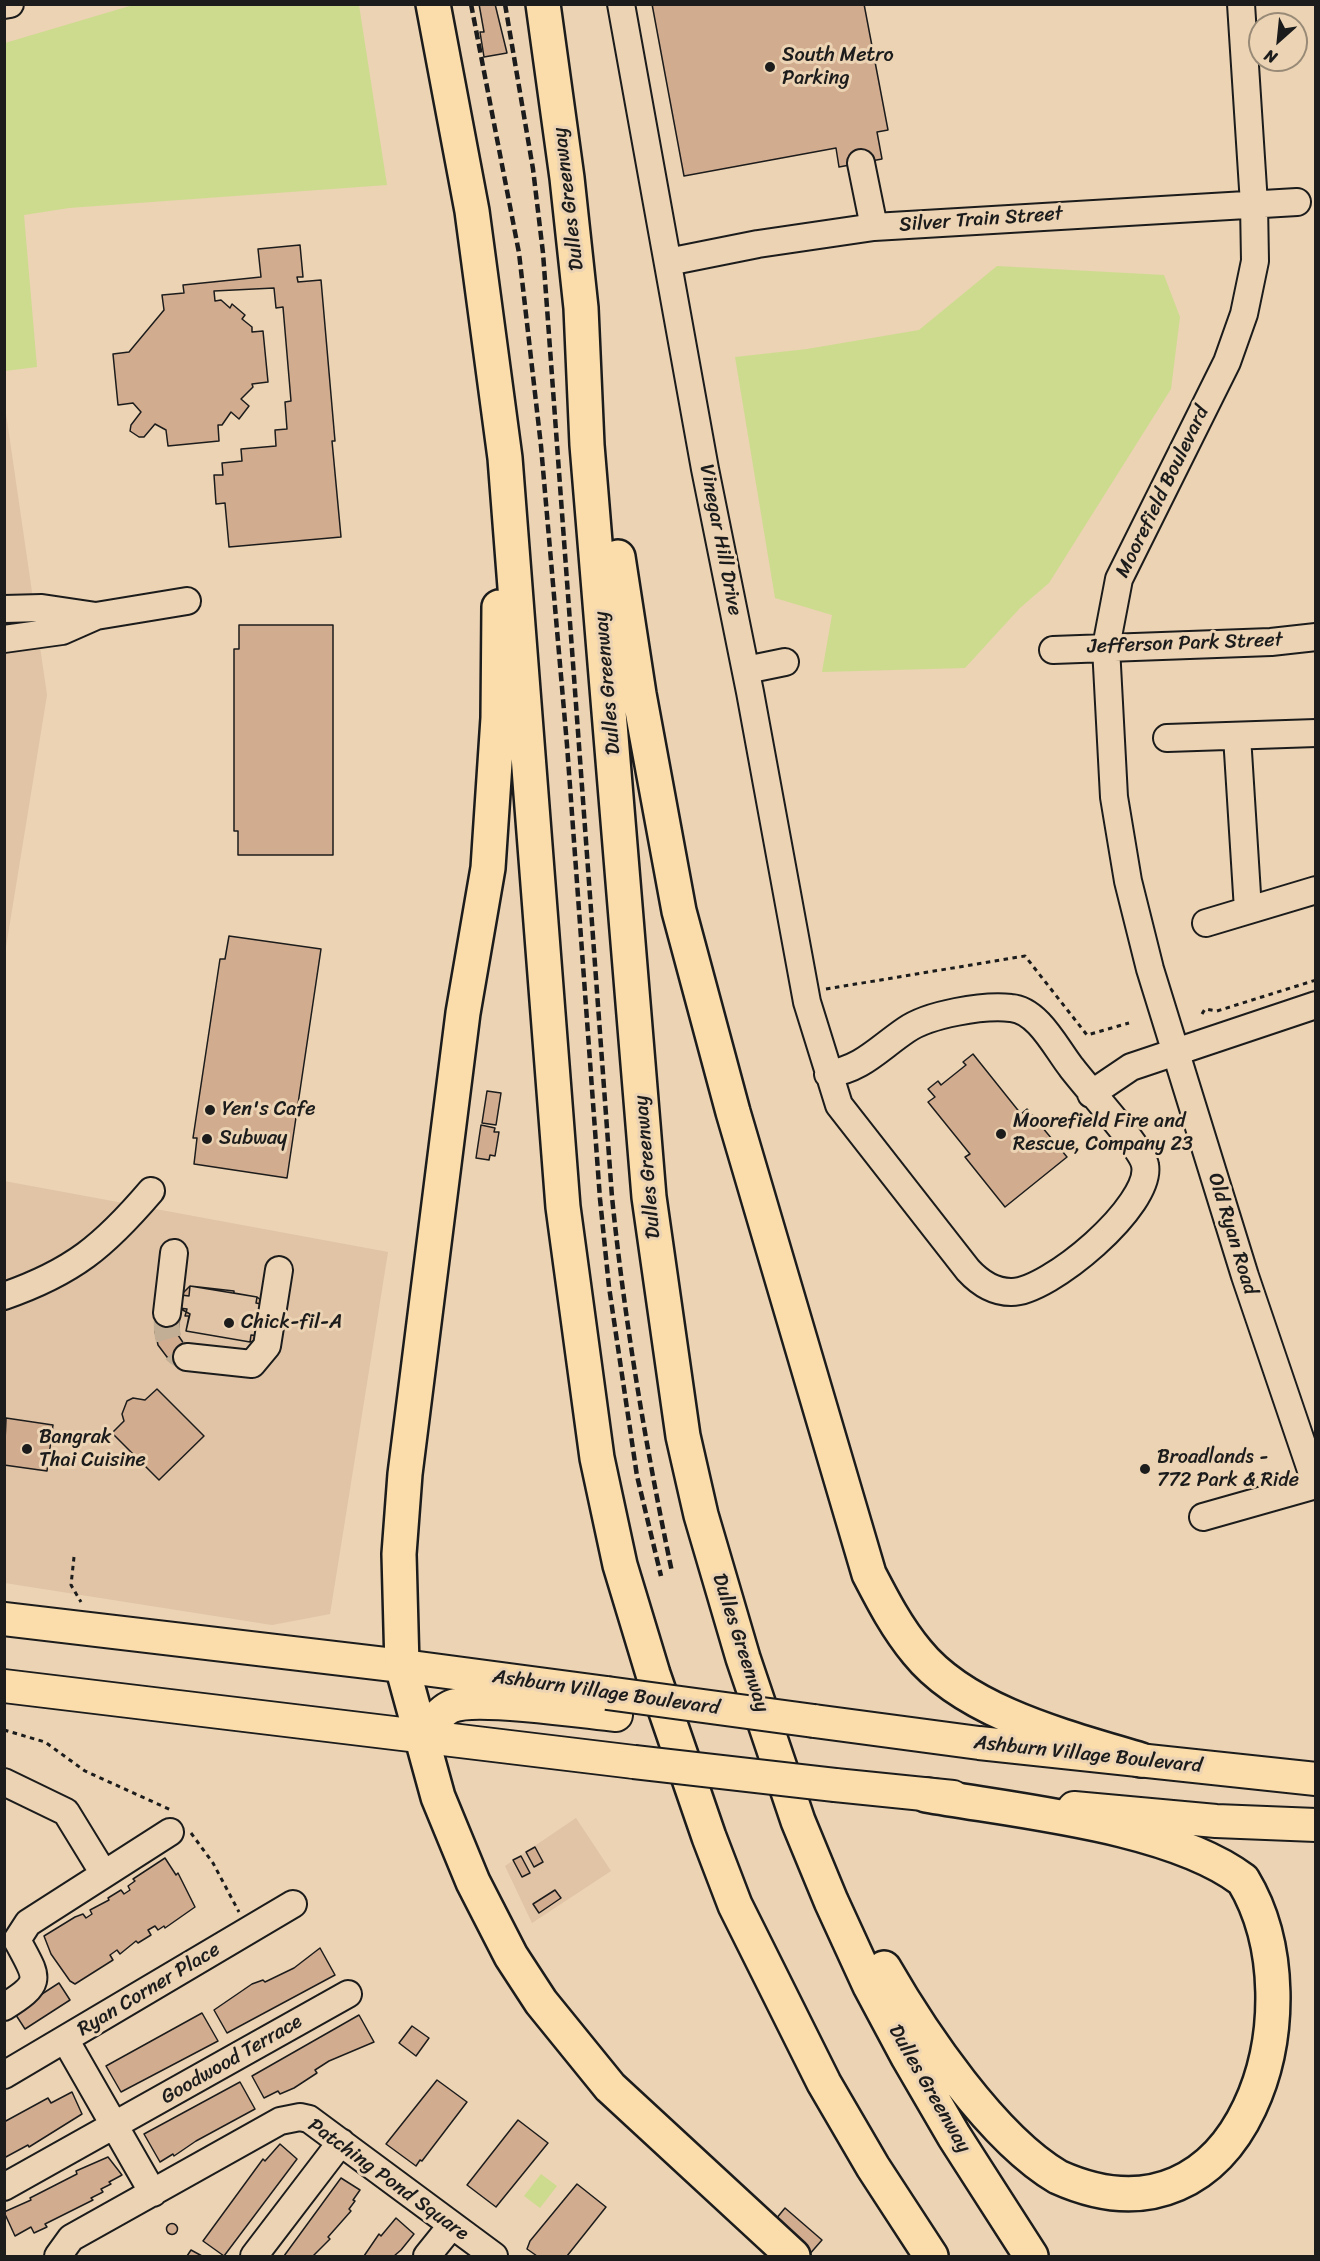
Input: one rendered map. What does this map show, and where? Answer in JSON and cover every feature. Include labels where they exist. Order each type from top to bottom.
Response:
[{"type":"highway","points":[[433,4],[472,211],[505,458],[513,534],[562,1207],[597,1458],[620,1565],[653,1674],[735,1905],[824,2083],[873,2167],[931,2256]]},
{"type":"highway","name":"Dulles Greenway","points":[[543,4],[567,178],[581,308],[587,445],[649,1197],[683,1436],[701,1515],[740,1648],[798,1821],[870,1986],[954,2136],[1031,2256]]},
{"type":"highway","points":[[581,308],[639,694],[679,911],[733,1112],[869,1574],[893,1619],[918,1654],[948,1681],[993,1708],[1036,1728],[1141,1760]]},
{"type":"highway","points":[[505,458],[500,522],[498,718],[488,868],[463,1013],[405,1474],[399,1554],[402,1665],[438,1797],[485,1909],[541,2002],[610,2087],[793,2256]]},
{"type":"highway","points":[[926,1795],[1103,1826],[1190,1852],[1244,1880],[1281,1918],[1297,1944]]},
{"type":"highway","points":[[798,1821],[900,1997],[954,2073],[999,2128],[1045,2169],[1084,2191],[1119,2200],[1144,2202],[1180,2198],[1209,2188],[1235,2174],[1250,2161]]},
{"type":"main road","name":"Ashburn Village Boulevard","points":[[4,1619],[402,1665],[612,1704],[818,1729],[979,1743],[1316,1779]]},
{"type":"main road","points":[[4,1686],[926,1795],[1216,1821],[1316,1825]]},
{"type":"main road","points":[[422,1737],[435,1719],[450,1706],[476,1702],[612,1704]]},
{"type":"street","points":[[4,5],[10,4]]},
{"type":"street","name":"Vinegar Hill Drive","points":[[621,4],[705,469],[746,670],[807,1002],[828,1074],[839,1105],[968,1270],[987,1286],[1011,1292],[1031,1288],[1059,1271],[1115,1224],[1131,1206],[1142,1188],[1146,1173],[1144,1161],[1044,1031],[1030,1016],[1015,1008],[995,1007],[924,1020],[857,1067],[828,1074]]},
{"type":"street","name":"Moorefield Boulevard","points":[[1177,1051],[1150,969],[1119,836],[1106,647],[1119,579],[1227,362],[1244,314],[1255,261],[1254,204],[1241,4]]},
{"type":"street","points":[[861,163],[874,226]]},
{"type":"street","name":"Silver Train Street","points":[[668,262],[758,244],[874,226],[1297,202]]},
{"type":"street","points":[[4,639],[62,631],[96,616],[187,600]]},
{"type":"street","points":[[4,609],[42,608],[96,616]]},
{"type":"street","name":"Jefferson Park Street","points":[[1053,650],[1271,642],[1316,637]]},
{"type":"street","points":[[746,670],[785,662]]},
{"type":"street","points":[[1167,738],[1316,733]]},
{"type":"street","points":[[1237,736],[1248,910]]},
{"type":"street","points":[[1206,922],[1316,890]]},
{"type":"street","points":[[1091,1094],[1131,1067],[1316,1005]]},
{"type":"street","name":"Old Ryan Road","points":[[1177,1051],[1264,1339],[1307,1439],[1316,1485]]},
{"type":"street","points":[[4,1296],[40,1283],[74,1265],[117,1230],[151,1191]]},
{"type":"street","points":[[167,1313],[174,1253]]},
{"type":"street","points":[[187,1357],[252,1364],[261,1357],[267,1346],[279,1270]]},
{"type":"street","points":[[1203,1517],[1316,1485]]},
{"type":"street","points":[[4,1782],[66,1812],[104,1874]]},
{"type":"street","points":[[4,2007],[30,1990],[35,1980],[32,1968],[17,1940],[28,1923],[179,1827]]},
{"type":"street","name":"Ryan Corner Place","points":[[4,2075],[66,2041],[293,1904]]},
{"type":"street","name":"Goodwood Terrace","points":[[4,2187],[348,1994]]},
{"type":"street","points":[[66,2041],[153,2193]]},
{"type":"street","name":"Patching Pond Square","points":[[58,2256],[71,2238],[288,2118],[309,2120],[494,2256]]},
{"type":"street","points":[[254,2256],[341,2142]]},
{"type":"street","points":[[427,2256],[452,2224]]},
{"type":"path","points":[[1202,1014],[1205,1009],[1217,1011],[1316,980]]},
{"type":"path","points":[[74,1557],[71,1585],[81,1602]]},
{"type":"path","points":[[4,1730],[45,1742],[86,1771],[162,1806],[213,1863],[249,1929]]},
{"type":"shaded area","points":[[4,400],[47,695],[5,953],[4,952]]},
{"type":"shaded area","points":[[4,1181],[388,1252],[330,1614],[272,1625],[5,1583]]},
{"type":"shaded area","points":[[576,1818],[611,1871],[532,1923],[505,1866]]},
{"type":"green space","points":[[133,5],[359,5],[387,185],[69,208],[24,215],[37,367],[5,371],[5,43]]},
{"type":"green space","points":[[997,266],[1164,275],[1180,317],[1171,389],[1049,583],[1020,608],[965,668],[822,672],[832,615],[775,598],[735,357],[807,349],[919,330]]},
{"type":"green space","points":[[541,2174],[557,2186],[540,2208],[524,2196]]},
{"type":"building","points":[[479,4],[495,4],[507,53],[484,57],[480,32],[484,32]]},
{"type":"building","name":"South Metro Parking","points":[[652,4],[864,4],[888,130],[877,132],[882,159],[839,167],[836,148],[684,176]]},
{"type":"building","points":[[300,245],[303,277],[297,277],[298,282],[321,280],[341,537],[229,547],[225,503],[216,504],[214,475],[223,475],[222,463],[242,461],[241,449],[276,446],[275,430],[287,429],[285,402],[291,401],[283,307],[276,308],[274,288],[214,291],[215,301],[221,300],[230,308],[232,304],[245,315],[242,319],[252,327],[252,332],[263,331],[268,382],[252,384],[253,387],[241,399],[249,406],[239,419],[231,412],[222,425],[218,425],[219,441],[168,446],[166,430],[155,424],[144,437],[139,437],[130,431],[131,425],[141,412],[133,403],[118,405],[113,354],[129,352],[164,310],[162,295],[184,293],[183,285],[261,277],[258,249]]},
{"type":"building","points":[[239,625],[333,625],[333,855],[238,855],[238,831],[234,831],[234,649],[239,649]]},
{"type":"building","points":[[229,936],[321,949],[287,1178],[194,1164],[197,1138],[193,1138],[220,959],[225,959]]},
{"type":"building","name":"Moorefield Fire and Rescue, Company 23","points":[[973,1054],[1021,1114],[1027,1109],[1067,1157],[1005,1207],[965,1157],[970,1154],[928,1102],[935,1097],[928,1089],[938,1081],[941,1085],[966,1065],[963,1062]]},
{"type":"building","points":[[487,1091],[501,1093],[496,1125],[482,1123]]},
{"type":"building","points":[[481,1125],[495,1128],[494,1132],[499,1132],[495,1156],[490,1155],[489,1160],[476,1158]]},
{"type":"building","name":"Chick-fil-A","points":[[190,1286],[234,1291],[234,1293],[257,1297],[256,1303],[266,1305],[268,1337],[251,1335],[250,1342],[186,1331],[189,1316],[185,1316],[187,1309],[179,1308],[181,1295],[189,1296]]},
{"type":"building","name":"Chick-fil-A","points":[[190,1286],[257,1297],[266,1304],[268,1337],[250,1342],[186,1331],[190,1314],[179,1308],[181,1295]]},
{"type":"building","points":[[157,1311],[180,1315],[178,1335],[190,1348],[183,1367],[167,1357],[158,1345],[155,1331]]},
{"type":"building","points":[[157,1389],[204,1436],[159,1480],[112,1433],[124,1421],[122,1414],[127,1401],[133,1398],[145,1400]]},
{"type":"building","points":[[6,1418],[53,1425],[47,1471],[4,1465]]},
{"type":"building","points":[[535,1847],[543,1862],[534,1867],[526,1852]]},
{"type":"building","points":[[521,1856],[530,1873],[522,1877],[513,1860]]},
{"type":"building","points":[[165,1858],[176,1875],[178,1873],[195,1907],[165,1928],[164,1926],[158,1930],[155,1926],[148,1930],[151,1935],[138,1943],[136,1941],[120,1954],[117,1950],[110,1955],[113,1960],[75,1984],[70,1981],[51,1954],[44,1936],[75,1917],[83,1914],[86,1918],[92,1914],[90,1910],[109,1900],[108,1898],[121,1890],[124,1894],[130,1890],[128,1886],[135,1881],[133,1879]]},
{"type":"building","points":[[555,1890],[561,1898],[539,1913],[533,1904]]},
{"type":"building","points":[[320,1948],[335,1975],[227,2033],[214,2010],[252,1984],[263,1980],[265,1982],[294,1968]]},
{"type":"building","points":[[59,1983],[70,2000],[25,2029],[14,2012]]},
{"type":"building","points":[[202,2013],[218,2041],[121,2092],[106,2066]]},
{"type":"building","points":[[359,2015],[374,2042],[329,2061],[315,2070],[317,2073],[294,2088],[280,2094],[278,2091],[264,2098],[252,2076]]},
{"type":"building","points":[[412,2026],[429,2038],[416,2056],[399,2043]]},
{"type":"building","points":[[437,2080],[467,2102],[416,2166],[386,2144]]},
{"type":"building","points":[[240,2082],[255,2109],[160,2162],[144,2134]]},
{"type":"building","points":[[72,2092],[82,2114],[29,2147],[28,2145],[4,2158],[4,2122],[48,2098],[51,2103]]},
{"type":"building","points":[[518,2120],[548,2143],[496,2207],[467,2185]]},
{"type":"building","points":[[280,2144],[297,2159],[224,2256],[203,2241],[263,2159],[265,2161]]},
{"type":"building","points":[[108,2157],[122,2175],[101,2189],[103,2192],[91,2198],[93,2200],[45,2224],[47,2227],[34,2233],[31,2227],[15,2236],[4,2212],[31,2200],[30,2198],[77,2174],[76,2171]]},
{"type":"building","points":[[341,2178],[360,2190],[349,2209],[351,2211],[328,2237],[330,2239],[313,2256],[284,2256]]},
{"type":"building","points":[[577,2184],[606,2207],[567,2256],[537,2256],[527,2249],[530,2241]]},
{"type":"building","points":[[785,2208],[822,2240],[808,2256],[761,2237]]},
{"type":"building","points":[[396,2218],[414,2234],[401,2250],[394,2256],[364,2256],[379,2234],[381,2236]]},
{"type":"building","points":[[172,2224],[176,2225],[176,2233],[172,2234],[168,2233],[167,2229],[168,2225]]},
{"type":"building","points":[[191,2250],[202,2256],[187,2256]]},
{"type":"tunnel","points":[[167,1313],[167,1333],[171,1345],[187,1357]]},
{"type":"railway","points":[[471,4],[519,253],[541,446],[567,745],[600,1199],[609,1287],[637,1476],[661,1576]]},
{"type":"railway","points":[[505,4],[533,169],[543,253],[612,1197],[637,1386],[672,1572]]},
{"type":"place","name":"South Metro Parking","points":[[770,67]]},
{"type":"place","name":"Yen's Cafe","points":[[210,1110]]},
{"type":"place","name":"Moorefield Fire and Rescue, Company 23","points":[[1001,1134]]},
{"type":"place","name":"Subway","points":[[207,1139]]},
{"type":"place","name":"Chick-fil-A","points":[[229,1323]]},
{"type":"place","name":"Bangrak Thai Cuisine","points":[[27,1449]]},
{"type":"place","name":"Broadlands - 772 Park & Ride","points":[[1145,1469]]}]
